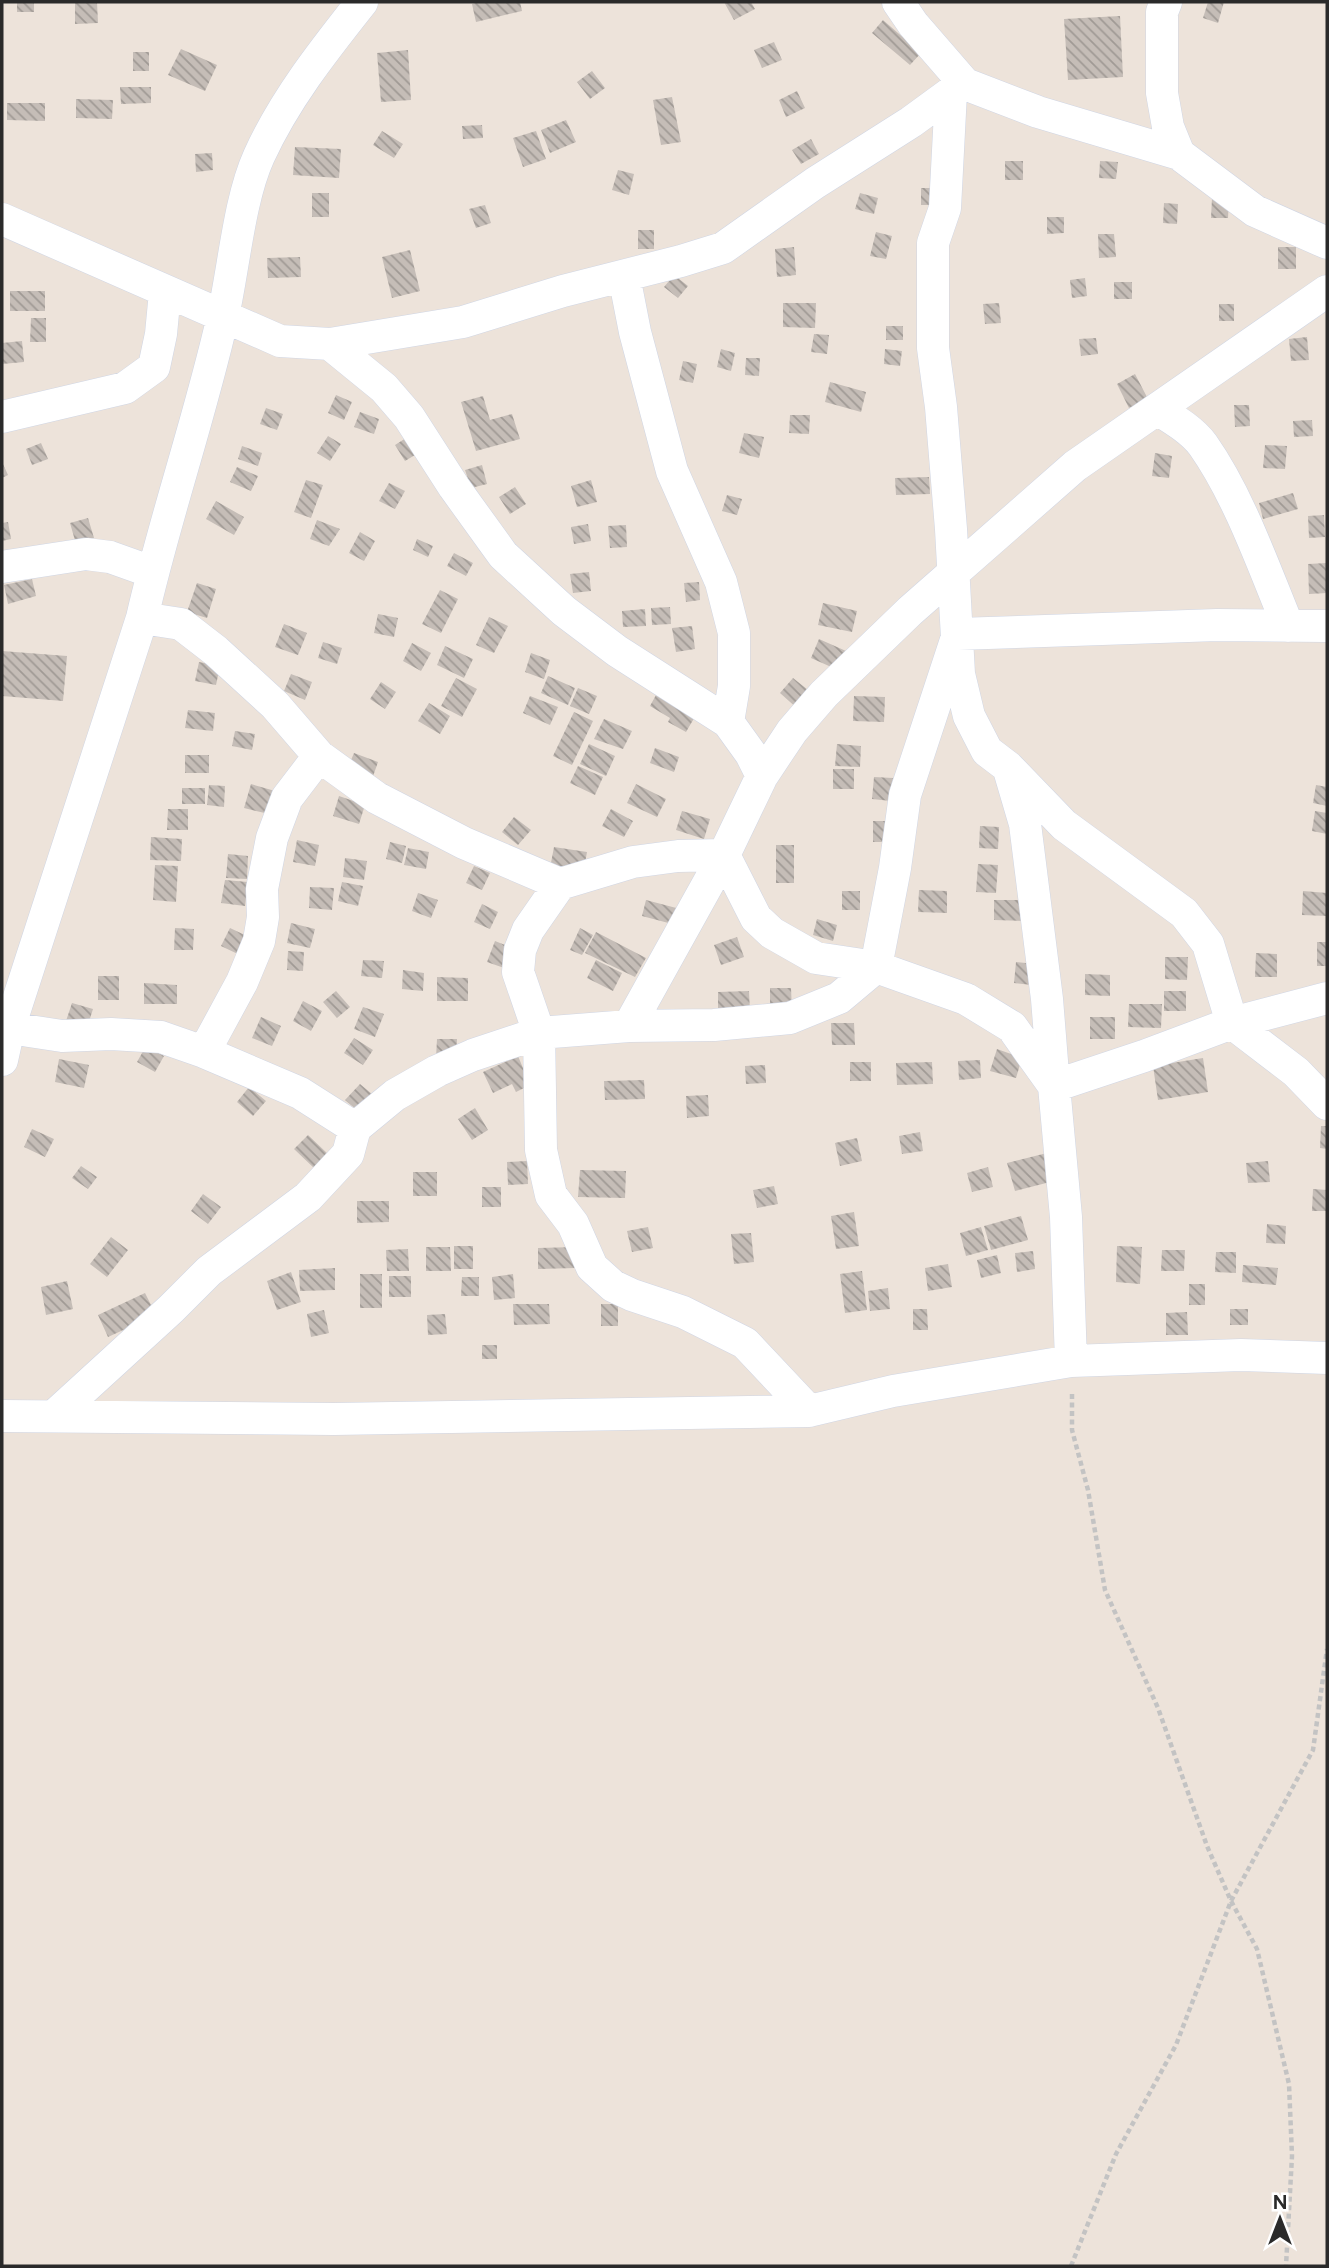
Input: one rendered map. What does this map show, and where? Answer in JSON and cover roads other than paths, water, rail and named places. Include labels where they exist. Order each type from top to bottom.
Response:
[{"type":"street","points":[[2,1060],[9,1028],[142,618],[152,572],[223,317],[245,205],[258,159],[277,119],[362,2]]},
{"type":"street","points":[[898,2],[958,88],[1179,154],[1255,211],[1327,243]]},
{"type":"street","points":[[1166,2],[1162,12],[1162,93],[1168,127],[1179,154]]},
{"type":"street","points":[[2,219],[280,341],[330,344],[463,322],[563,291],[723,248],[826,175],[912,122],[958,88]]},
{"type":"street","points":[[958,88],[945,208],[933,243],[933,348],[941,407],[959,674],[969,716],[987,751],[1008,767],[1064,825],[1184,913],[1208,944],[1232,1023],[1296,1072],[1327,1104]]},
{"type":"street","points":[[624,276],[638,344],[672,471],[721,582],[734,633],[734,686],[728,722]]},
{"type":"street","points":[[629,1026],[724,855],[762,776],[792,731],[824,694],[954,572],[1075,467],[1327,291]]},
{"type":"street","points":[[2,417],[125,388],[154,367],[161,334],[165,292]]},
{"type":"street","points":[[330,344],[384,388],[409,417],[454,487],[503,555],[564,611],[617,651],[728,722],[751,754],[762,776]]},
{"type":"street","points":[[1157,409],[1187,429],[1203,444],[1235,502],[1288,625]]},
{"type":"street","points":[[2,567],[86,554],[110,557],[152,572]]},
{"type":"street","points":[[142,618],[181,624],[275,705],[319,756],[377,798],[464,843],[560,884]]},
{"type":"street","points":[[958,634],[1217,625],[1327,626]]},
{"type":"street","points":[[55,1415],[209,1271],[308,1197],[348,1154],[355,1128],[395,1095],[437,1071],[473,1055],[539,1033],[629,1026],[714,1025],[790,1018],[839,998],[876,967],[895,868],[905,795],[958,634]]},
{"type":"street","points":[[204,1052],[242,982],[259,941],[263,917],[262,889],[272,838],[287,798],[319,756]]},
{"type":"street","points":[[1008,767],[1025,824],[1047,999],[1066,1217],[1071,1362]]},
{"type":"street","points":[[724,855],[756,918],[772,933],[816,958],[876,967],[966,999],[1012,1027],[1054,1086]]},
{"type":"street","points":[[724,855],[678,856],[633,862],[560,884],[528,930],[520,950],[518,972],[539,1033],[541,1150],[551,1195],[573,1224],[592,1267],[613,1286],[683,1312],[745,1343],[809,1411]]},
{"type":"street","points":[[1054,1086],[1232,1023],[1327,998]]},
{"type":"street","points":[[9,1028],[62,1036],[111,1034],[161,1037],[204,1052],[300,1093],[355,1128]]},
{"type":"street","points":[[2,1416],[334,1419],[809,1411],[893,1391],[1071,1362],[1241,1356],[1327,1358]]}]
